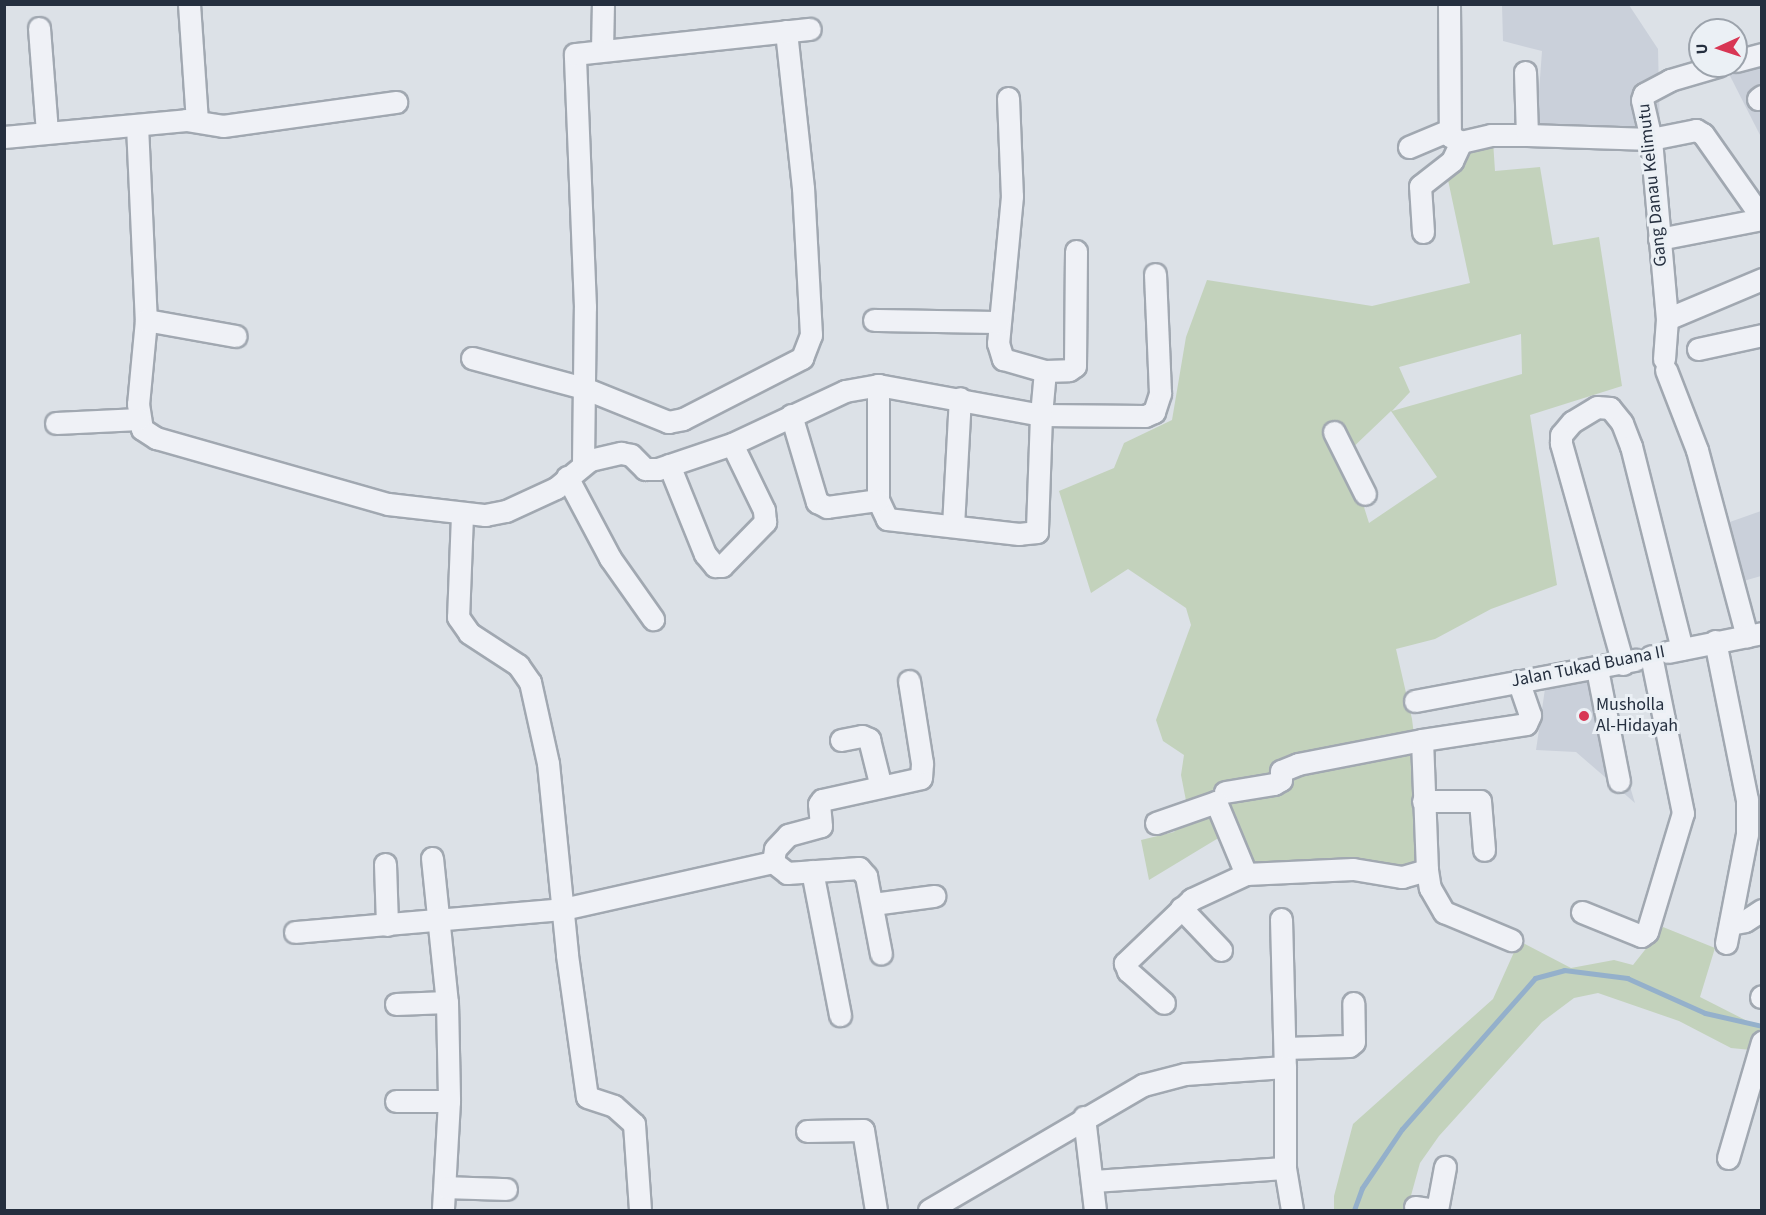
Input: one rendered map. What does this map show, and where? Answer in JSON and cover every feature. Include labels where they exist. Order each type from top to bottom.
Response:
[{"type":"street","points":[[189,4],[197,120]]},
{"type":"street","points":[[602,50],[603,4]]},
{"type":"street","points":[[1422,232],[1420,186],[1452,161],[1454,137],[1449,4]]},
{"type":"street","points":[[39,28],[47,132]]},
{"type":"street","points":[[583,463],[585,307],[573,64],[579,52],[810,29]]},
{"type":"street","points":[[472,358],[584,388],[658,419],[676,422],[802,358],[807,352],[811,335],[803,188],[786,31]]},
{"type":"street","points":[[1525,72],[1527,135]]},
{"type":"street","name":"Gang Danau Kelimutu","points":[[1688,75],[1670,80],[1644,94],[1642,105],[1651,139],[1667,319],[1665,364],[1697,450],[1754,634]]},
{"type":"street","points":[[1008,98],[1012,196],[999,322],[1003,359],[1045,371],[1069,370],[1075,366],[1077,250]]},
{"type":"street","points":[[4,137],[197,120],[223,126],[396,102]]},
{"type":"street","points":[[137,125],[146,320],[138,382],[139,419],[142,429],[156,438],[388,504],[462,514],[506,511],[556,488],[583,463],[621,453],[631,455],[645,469],[669,465],[732,444],[845,392],[878,385],[960,398],[1041,415],[1145,416],[1154,412],[1160,393],[1155,274]]},
{"type":"street","points":[[1409,147],[1454,137],[1491,135],[1651,139],[1692,130],[1703,134],[1761,218],[1659,239]]},
{"type":"street","points":[[1667,319],[1761,279]]},
{"type":"street","points":[[146,320],[236,336]]},
{"type":"street","points":[[874,320],[999,322]]},
{"type":"street","points":[[1698,349],[1761,335]]},
{"type":"street","points":[[878,385],[878,500],[887,519],[1019,534],[1037,532],[1041,415],[1045,371]]},
{"type":"street","points":[[953,526],[960,398]]},
{"type":"street","points":[[1623,663],[1561,443],[1561,435],[1572,422],[1597,407],[1610,408],[1622,423],[1631,447],[1682,649]]},
{"type":"street","points":[[791,416],[817,502],[827,507],[878,500]]},
{"type":"street","points":[[56,423],[139,419]]},
{"type":"street","points":[[1334,432],[1365,494]]},
{"type":"street","points":[[669,465],[705,554],[715,566],[722,566],[765,522],[764,510],[732,444]]},
{"type":"street","points":[[567,477],[610,558],[653,619]]},
{"type":"street","points":[[462,514],[458,617],[469,633],[518,665],[530,682],[548,763],[563,909],[587,1097],[614,1106],[634,1124],[640,1210]]},
{"type":"street","name":"Jalan Tukad Buana II","points":[[1415,701],[1518,681],[1597,669],[1754,634]]},
{"type":"street","points":[[1715,641],[1745,783],[1747,834],[1728,933],[1761,910]]},
{"type":"street","points":[[1582,912],[1641,936],[1647,932],[1683,813],[1651,656]]},
{"type":"street","points":[[1597,669],[1620,781]]},
{"type":"street","points":[[773,862],[775,849],[788,836],[821,826],[819,804],[822,800],[912,782],[923,774],[909,681]]},
{"type":"street","points":[[1226,792],[1274,784],[1281,780],[1281,771],[1298,764],[1422,740],[1526,724],[1530,715],[1518,681]]},
{"type":"street","points":[[841,740],[862,736],[869,739],[881,787]]},
{"type":"street","points":[[1422,740],[1422,801],[1430,888],[1444,912],[1511,940]]},
{"type":"street","points":[[1422,801],[1479,801],[1484,850]]},
{"type":"street","points":[[1156,823],[1216,802],[1246,874]]},
{"type":"street","points":[[1747,834],[1761,854]]},
{"type":"street","points":[[432,858],[447,1002],[449,1101],[443,1210]]},
{"type":"street","points":[[295,932],[440,922],[563,909],[773,862]]},
{"type":"street","points":[[773,862],[787,873],[860,868],[866,876],[873,904],[881,954]]},
{"type":"street","points":[[386,864],[387,925]]},
{"type":"street","points":[[1164,1003],[1128,971],[1125,963],[1192,899],[1246,874],[1353,869],[1402,877],[1427,870]]},
{"type":"street","points":[[812,872],[840,1015]]},
{"type":"street","points":[[873,904],[934,896]]},
{"type":"street","points":[[1181,908],[1221,950]]},
{"type":"street","points":[[1281,919],[1285,1168],[1292,1210]]},
{"type":"street","points":[[396,1004],[447,1002]]},
{"type":"street","points":[[929,1210],[1118,1096],[1161,1078],[1349,1046],[1354,1042],[1353,1004]]},
{"type":"street","points":[[1728,1158],[1761,1042]]},
{"type":"street","points":[[396,1101],[449,1101]]},
{"type":"street","points":[[1084,1117],[1095,1210]]},
{"type":"street","points":[[807,1131],[863,1130],[876,1210]]},
{"type":"street","points":[[1415,1208],[1437,1210],[1445,1167]]},
{"type":"street","points":[[1093,1181],[1285,1168]]},
{"type":"street","points":[[445,1187],[506,1189]]},
{"type":"shaded area","points":[[1502,5],[1629,5],[1658,49],[1660,132],[1536,132],[1542,51],[1503,41]]},
{"type":"shaded area","points":[[1761,53],[1761,137],[1731,78],[1748,78],[1748,59]]},
{"type":"shaded area","points":[[1761,511],[1761,576],[1733,584],[1727,523]]},
{"type":"shaded area","points":[[1601,673],[1607,711],[1635,803],[1576,752],[1536,750],[1546,682]]},
{"type":"green space","points":[[1445,136],[1493,141],[1495,171],[1540,167],[1553,245],[1599,237],[1622,386],[1530,415],[1557,585],[1491,609],[1435,639],[1396,649],[1412,719],[1431,873],[1243,877],[1230,831],[1149,880],[1141,840],[1174,832],[1188,811],[1181,775],[1184,755],[1163,741],[1156,720],[1191,625],[1186,608],[1128,569],[1091,593],[1059,491],[1114,468],[1124,443],[1172,420],[1186,337],[1207,280],[1372,306],[1470,283],[1445,166]],"holes":[[[1521,334],[1522,374],[1392,411],[1410,392],[1399,367]],[[1391,411],[1437,477],[1369,523],[1347,453]]]},
{"type":"green space","points":[[1663,927],[1715,948],[1700,997],[1761,1028],[1761,1051],[1731,1048],[1679,1021],[1598,993],[1574,998],[1542,1022],[1439,1136],[1420,1163],[1407,1210],[1334,1210],[1334,1196],[1353,1124],[1493,999],[1519,941],[1571,968],[1614,960],[1633,965]]},
{"type":"waterway","points":[[1354,1210],[1362,1188],[1402,1129],[1535,978],[1564,970],[1627,978],[1705,1013],[1762,1026]]},
{"type":"place","name":"Musholla Al-Hidayah","points":[[1584,716]]}]
